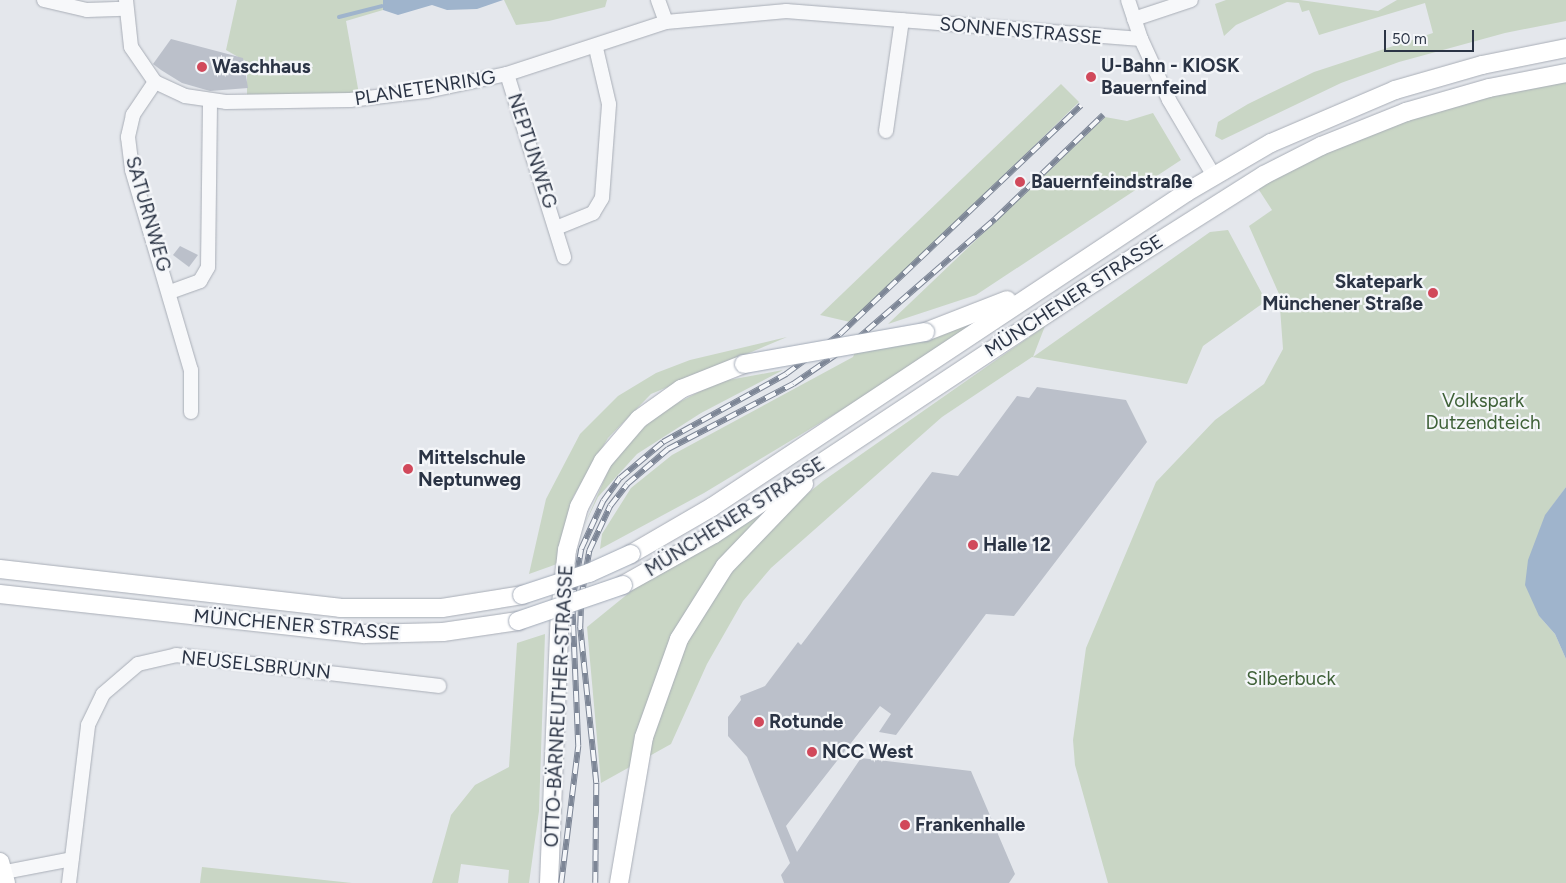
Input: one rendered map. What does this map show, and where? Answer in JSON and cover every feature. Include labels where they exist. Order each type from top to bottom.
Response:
[{"type":"main road","name":"MÜNCHENER STRASSE","points":[[0,570],[347,609],[442,608],[522,595],[590,573],[631,554],[731,494],[1051,281],[1214,176],[1320,119],[1447,74],[1566,48]]},
{"type":"main road","name":"MÜNCHENER STRASSE","points":[[0,594],[355,634],[426,634],[518,620],[623,585],[706,539],[1224,198],[1321,146],[1442,100],[1566,74]]},
{"type":"main road","points":[[1320,119],[1315,136],[1321,146]]},
{"type":"main road","points":[[1214,176],[1224,198]]},
{"type":"main road","name":"OTTO-BÄRNREUTHER-STRASSE","points":[[548,883],[560,613],[567,550],[579,507],[603,461],[640,419],[681,388],[744,364],[925,332],[1051,281]]},
{"type":"main road","points":[[619,883],[644,736],[659,685],[686,626],[725,566],[828,459]]},
{"type":"street","points":[[44,0],[87,10],[125,5],[131,47],[155,82]]},
{"type":"street","points":[[658,0],[666,22]]},
{"type":"street","points":[[1128,0],[1141,39],[1169,100],[1214,176]]},
{"type":"street","points":[[1134,19],[1192,0]]},
{"type":"street","name":"SONNENSTRASSE","points":[[666,22],[786,12],[1141,39]]},
{"type":"street","points":[[886,131],[902,20]]},
{"type":"street","name":"PLANETENRING","points":[[155,82],[210,101],[379,98],[507,74],[596,48],[666,22]]},
{"type":"street","name":"NEPTUNWEG","points":[[556,228],[593,213],[602,198],[609,104],[596,48]]},
{"type":"street","name":"NEPTUNWEG","points":[[507,74],[564,256]]},
{"type":"street","name":"SATURNWEG","points":[[155,82],[133,115],[128,136],[132,170],[170,292],[191,370],[191,412]]},
{"type":"street","name":"SATURNWEG","points":[[170,292],[200,281],[208,267],[210,101]]},
{"type":"street","name":"NEUSELSBRUNN","points":[[69,883],[88,725],[103,694],[138,664],[176,655],[439,686]]},
{"type":"street","points":[[2,873],[72,859]]},
{"type":"green space","points":[[237,0],[383,0],[383,10],[346,21],[359,94],[247,96],[247,62],[226,50]]},
{"type":"green space","points":[[504,0],[607,0],[605,7],[549,21],[516,25]]},
{"type":"green space","points":[[1226,0],[1300,0],[1378,11],[1397,0],[1566,0],[1566,21],[1505,33],[1399,62],[1341,83],[1222,140],[1215,136],[1218,122],[1248,104],[1314,72],[1433,33],[1425,3],[1319,35],[1309,10],[1302,12],[1299,3],[1287,2],[1236,25],[1224,36],[1215,4]]},
{"type":"green space","name":"Silberbuck","points":[[1566,79],[1566,487],[1545,516],[1539,616],[1555,634],[1566,659],[1566,883],[1108,883],[1075,765],[1073,740],[1086,648],[1156,482],[1215,420],[1264,384],[1283,349],[1279,294],[1249,226],[1272,210],[1257,187],[1333,146],[1459,102]]},
{"type":"green space","points":[[1061,84],[1079,102],[903,274],[850,322],[820,315]]},
{"type":"green space","points":[[1153,113],[1181,160],[976,295],[888,324],[1105,117],[1127,121]]},
{"type":"green space","points":[[1228,230],[1266,301],[1203,346],[1187,384],[1032,357],[942,417],[771,568],[743,601],[707,664],[671,744],[601,783],[587,627],[635,588],[760,515],[785,512],[823,481],[1045,326],[1033,357],[1210,232]]},
{"type":"green space","points":[[967,324],[969,327],[888,382],[704,493],[600,549],[602,534],[631,488],[672,455],[853,357],[855,352],[937,336]]},
{"type":"green space","points":[[787,337],[651,394],[608,438],[573,497],[557,564],[529,574],[546,499],[580,434],[618,396],[656,373],[690,360]]},
{"type":"green space","points":[[783,370],[701,413],[637,454],[598,497],[584,526],[615,455],[660,412],[718,382]]},
{"type":"green space","points":[[545,634],[539,811],[529,883],[508,883],[509,870],[461,864],[458,883],[432,883],[451,815],[475,785],[509,767],[517,643]]},
{"type":"green space","points":[[202,867],[352,883],[200,883]]},
{"type":"water","points":[[383,0],[503,0],[477,9],[447,10],[432,5],[398,15],[383,10]]},
{"type":"water","points":[[1566,487],[1566,659],[1555,634],[1539,616],[1525,585],[1528,560],[1545,515]]},
{"type":"building","name":"Waschhaus","points":[[171,39],[243,58],[248,88],[210,91],[182,83],[161,70],[153,64]]},
{"type":"building","points":[[180,246],[198,255],[189,267],[173,255]]},
{"type":"building","name":"Halle 12","points":[[1037,387],[1126,400],[1147,442],[1014,616],[986,614],[896,735],[879,732],[891,714],[880,706],[786,826],[797,852],[861,758],[971,771],[1015,874],[1009,883],[784,883],[781,875],[790,863],[747,757],[728,736],[728,717],[741,700],[740,696],[765,686],[798,642],[801,645],[932,472],[958,476],[1017,396],[1029,398]]},
{"type":"waterway","points":[[339,17],[382,6]]},
{"type":"railway","points":[[561,883],[578,746],[572,601],[581,549],[603,501],[620,478],[663,442],[786,374],[840,334],[1081,105]]},
{"type":"railway","points":[[595,883],[596,783],[580,627],[581,598],[589,551],[610,506],[627,484],[668,449],[793,384],[850,345],[995,219],[1103,115]]},
{"type":"place","name":"Waschhaus","points":[[202,67]]},
{"type":"place","name":"U-Bahn - KIOSK Bauernfeind","points":[[1091,77]]},
{"type":"place","name":"Bauernfeindstraße","points":[[1020,182]]},
{"type":"place","name":"Skatepark Münchener Straße","points":[[1433,293]]},
{"type":"place","name":"Mittelschule Neptunweg","points":[[408,469]]},
{"type":"place","name":"Halle 12","points":[[973,545]]},
{"type":"place","name":"Rotunde","points":[[759,722]]},
{"type":"place","name":"NCC West","points":[[812,752]]},
{"type":"place","name":"Frankenhalle","points":[[905,825]]},
{"type":"park label","name":"Volkspark Dutzendteich","points":[[1483,412]]}]
